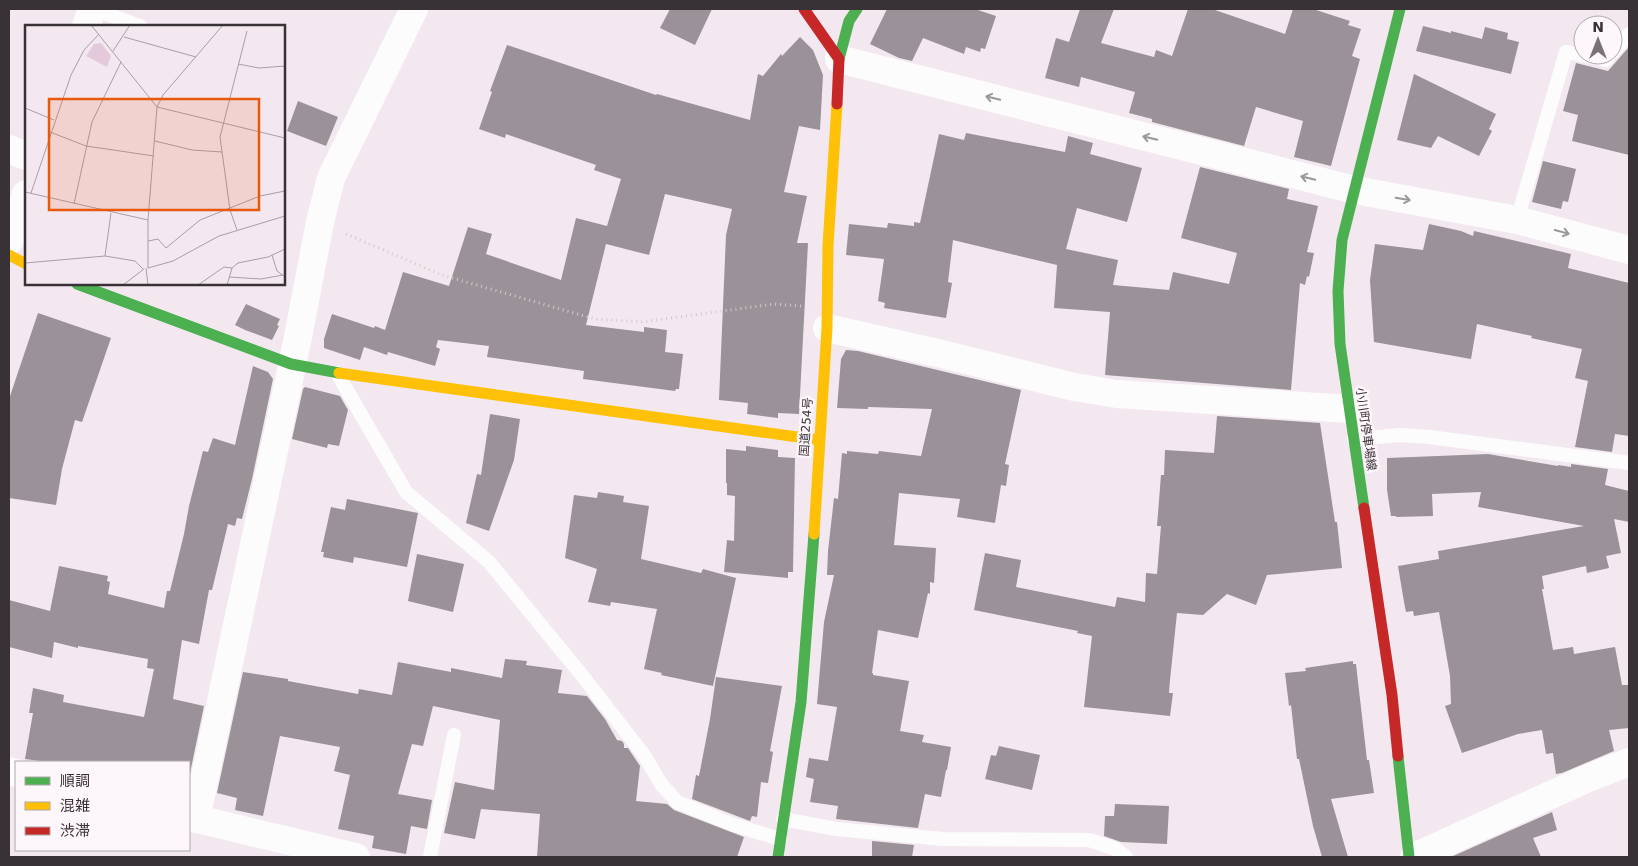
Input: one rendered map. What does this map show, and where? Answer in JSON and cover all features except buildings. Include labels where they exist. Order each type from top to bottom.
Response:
[{"type":"main road","points":[[804,9],[839,59]]},
{"type":"main road","name":"国道254号","points":[[778,857],[801,702],[811,576],[827,318],[828,245],[839,59],[849,21],[856,9]]},
{"type":"main road","name":"小川町停車場線","points":[[1400,9],[1342,240],[1338,291],[1340,344],[1392,696],[1409,857]]},
{"type":"main road","points":[[9,254],[25,263]]},
{"type":"main road","points":[[81,285],[291,364],[337,373],[818,440]]},
{"type":"street","points":[[86,25],[92,9]]},
{"type":"street","points":[[356,857],[192,818],[331,178],[414,9]]},
{"type":"street","points":[[839,59],[1355,190],[1517,220],[1629,250]]},
{"type":"street","points":[[9,148],[25,156]]},
{"type":"street","points":[[9,241],[25,197]]},
{"type":"street","points":[[827,318],[942,354],[1074,387],[1117,394],[1350,409]]},
{"type":"street","points":[[1414,857],[1586,779],[1629,762]]},
{"type":"lane","points":[[92,9],[137,25]]},
{"type":"lane","points":[[1517,220],[1566,52],[1573,53]]},
{"type":"lane","points":[[337,373],[406,492],[489,562],[581,674],[644,755],[661,784],[677,802],[734,825],[780,839]]},
{"type":"lane","points":[[1354,439],[1400,435],[1429,437],[1629,463]]},
{"type":"lane","points":[[430,857],[454,735]]},
{"type":"lane","points":[[783,819],[836,829],[943,839],[1089,840],[1116,849],[1126,857]]},
{"type":"path","points":[[320,222],[442,275],[595,319],[642,322],[774,304],[827,318]]},
{"type":"traffic: fast","points":[[839,59],[849,21],[857,9]]},
{"type":"traffic: fast","points":[[1364,508],[1340,344],[1338,291],[1342,240],[1400,9]]},
{"type":"traffic: fast","points":[[80,285],[291,364],[339,373]]},
{"type":"traffic: fast","points":[[778,857],[801,702],[814,534]]},
{"type":"traffic: fast","points":[[1398,756],[1409,857]]},
{"type":"traffic: slow","points":[[814,534],[827,328],[828,245],[837,104]]},
{"type":"traffic: slow","points":[[9,255],[25,263]]},
{"type":"traffic: slow","points":[[339,373],[819,440]]},
{"type":"traffic: jam","points":[[804,9],[839,59],[837,104]]},
{"type":"traffic: jam","points":[[1364,508],[1392,695],[1398,756]]}]
